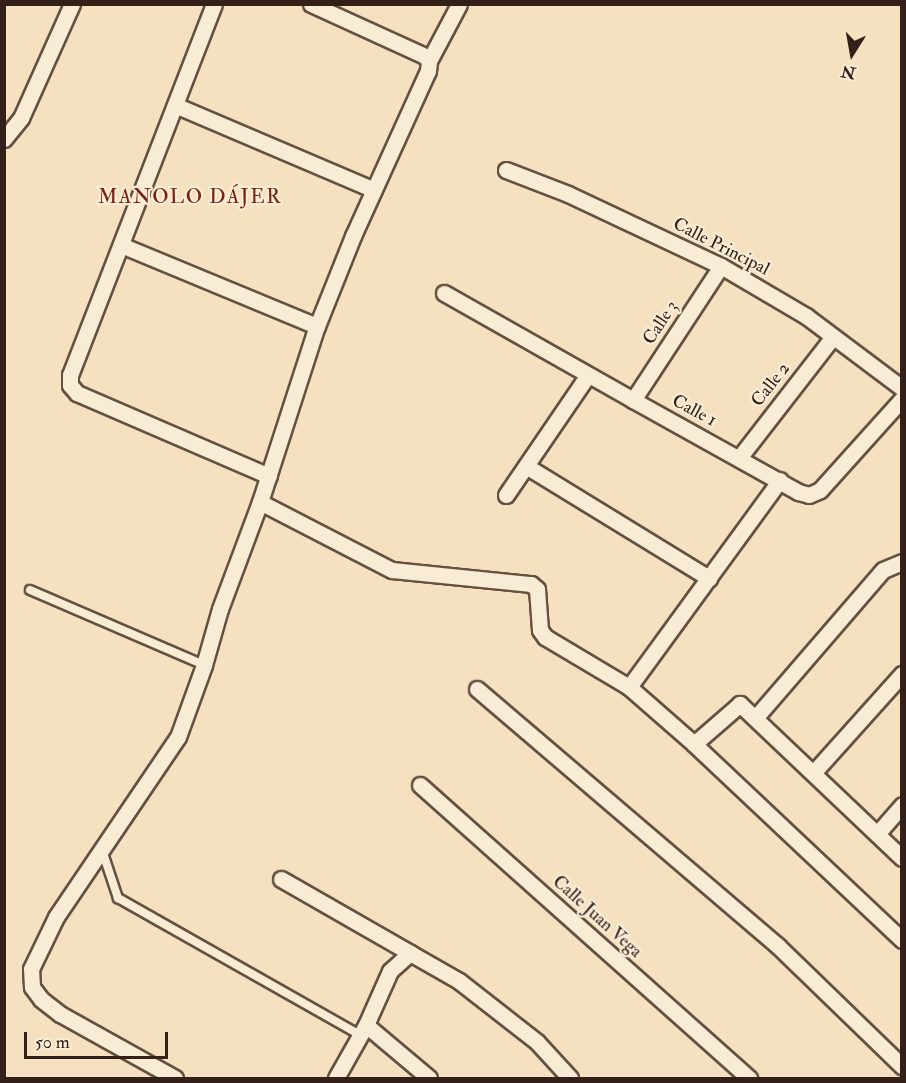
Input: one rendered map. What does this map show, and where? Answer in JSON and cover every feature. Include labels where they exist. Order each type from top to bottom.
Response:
[{"type":"street","points":[[4,139],[21,118],[72,4]]},
{"type":"street","points":[[214,4],[70,375],[70,385],[77,393],[269,476]]},
{"type":"street","points":[[311,4],[331,9],[425,56],[429,61]]},
{"type":"street","points":[[175,1078],[60,1014],[32,987],[31,969],[56,917],[178,737],[204,665],[220,609],[269,476],[317,326],[374,190],[428,71],[429,61],[459,4]]},
{"type":"street","points":[[175,105],[374,190]]},
{"type":"street","name":"Calle Principal","points":[[506,170],[568,194],[721,266],[806,316],[902,388]]},
{"type":"street","points":[[121,245],[317,326]]},
{"type":"street","name":"Calle 3","points":[[633,400],[721,266]]},
{"type":"street","name":"Calle 1","points":[[444,293],[798,492],[809,495],[820,490],[902,399]]},
{"type":"street","name":"Calle 2","points":[[739,458],[834,337]]},
{"type":"street","points":[[507,495],[588,375]]},
{"type":"street","points":[[526,466],[709,578]]},
{"type":"street","points":[[629,687],[780,480]]},
{"type":"street","points":[[260,502],[392,570],[531,584],[537,589],[540,630],[545,637],[629,687],[694,744],[902,940]]},
{"type":"street","points":[[756,717],[884,570],[902,562]]},
{"type":"street","points":[[813,772],[902,674]]},
{"type":"street","points":[[477,689],[777,946],[902,1066]]},
{"type":"street","points":[[694,744],[740,704],[902,858]]},
{"type":"street","name":"Calle Juan Vega","points":[[420,785],[749,1078]]},
{"type":"street","points":[[877,834],[902,805]]},
{"type":"street","points":[[281,879],[468,988],[537,1042],[570,1078]]},
{"type":"street","points":[[336,1078],[363,1030],[390,971],[410,953]]},
{"type":"street","points":[[363,1030],[429,1078]]},
{"type":"lane","points":[[30,590],[204,665]]},
{"type":"lane","points":[[102,849],[118,898],[363,1030]]},
{"type":"district","name":"MANOLO DÁJER","points":[[190,196]]}]
